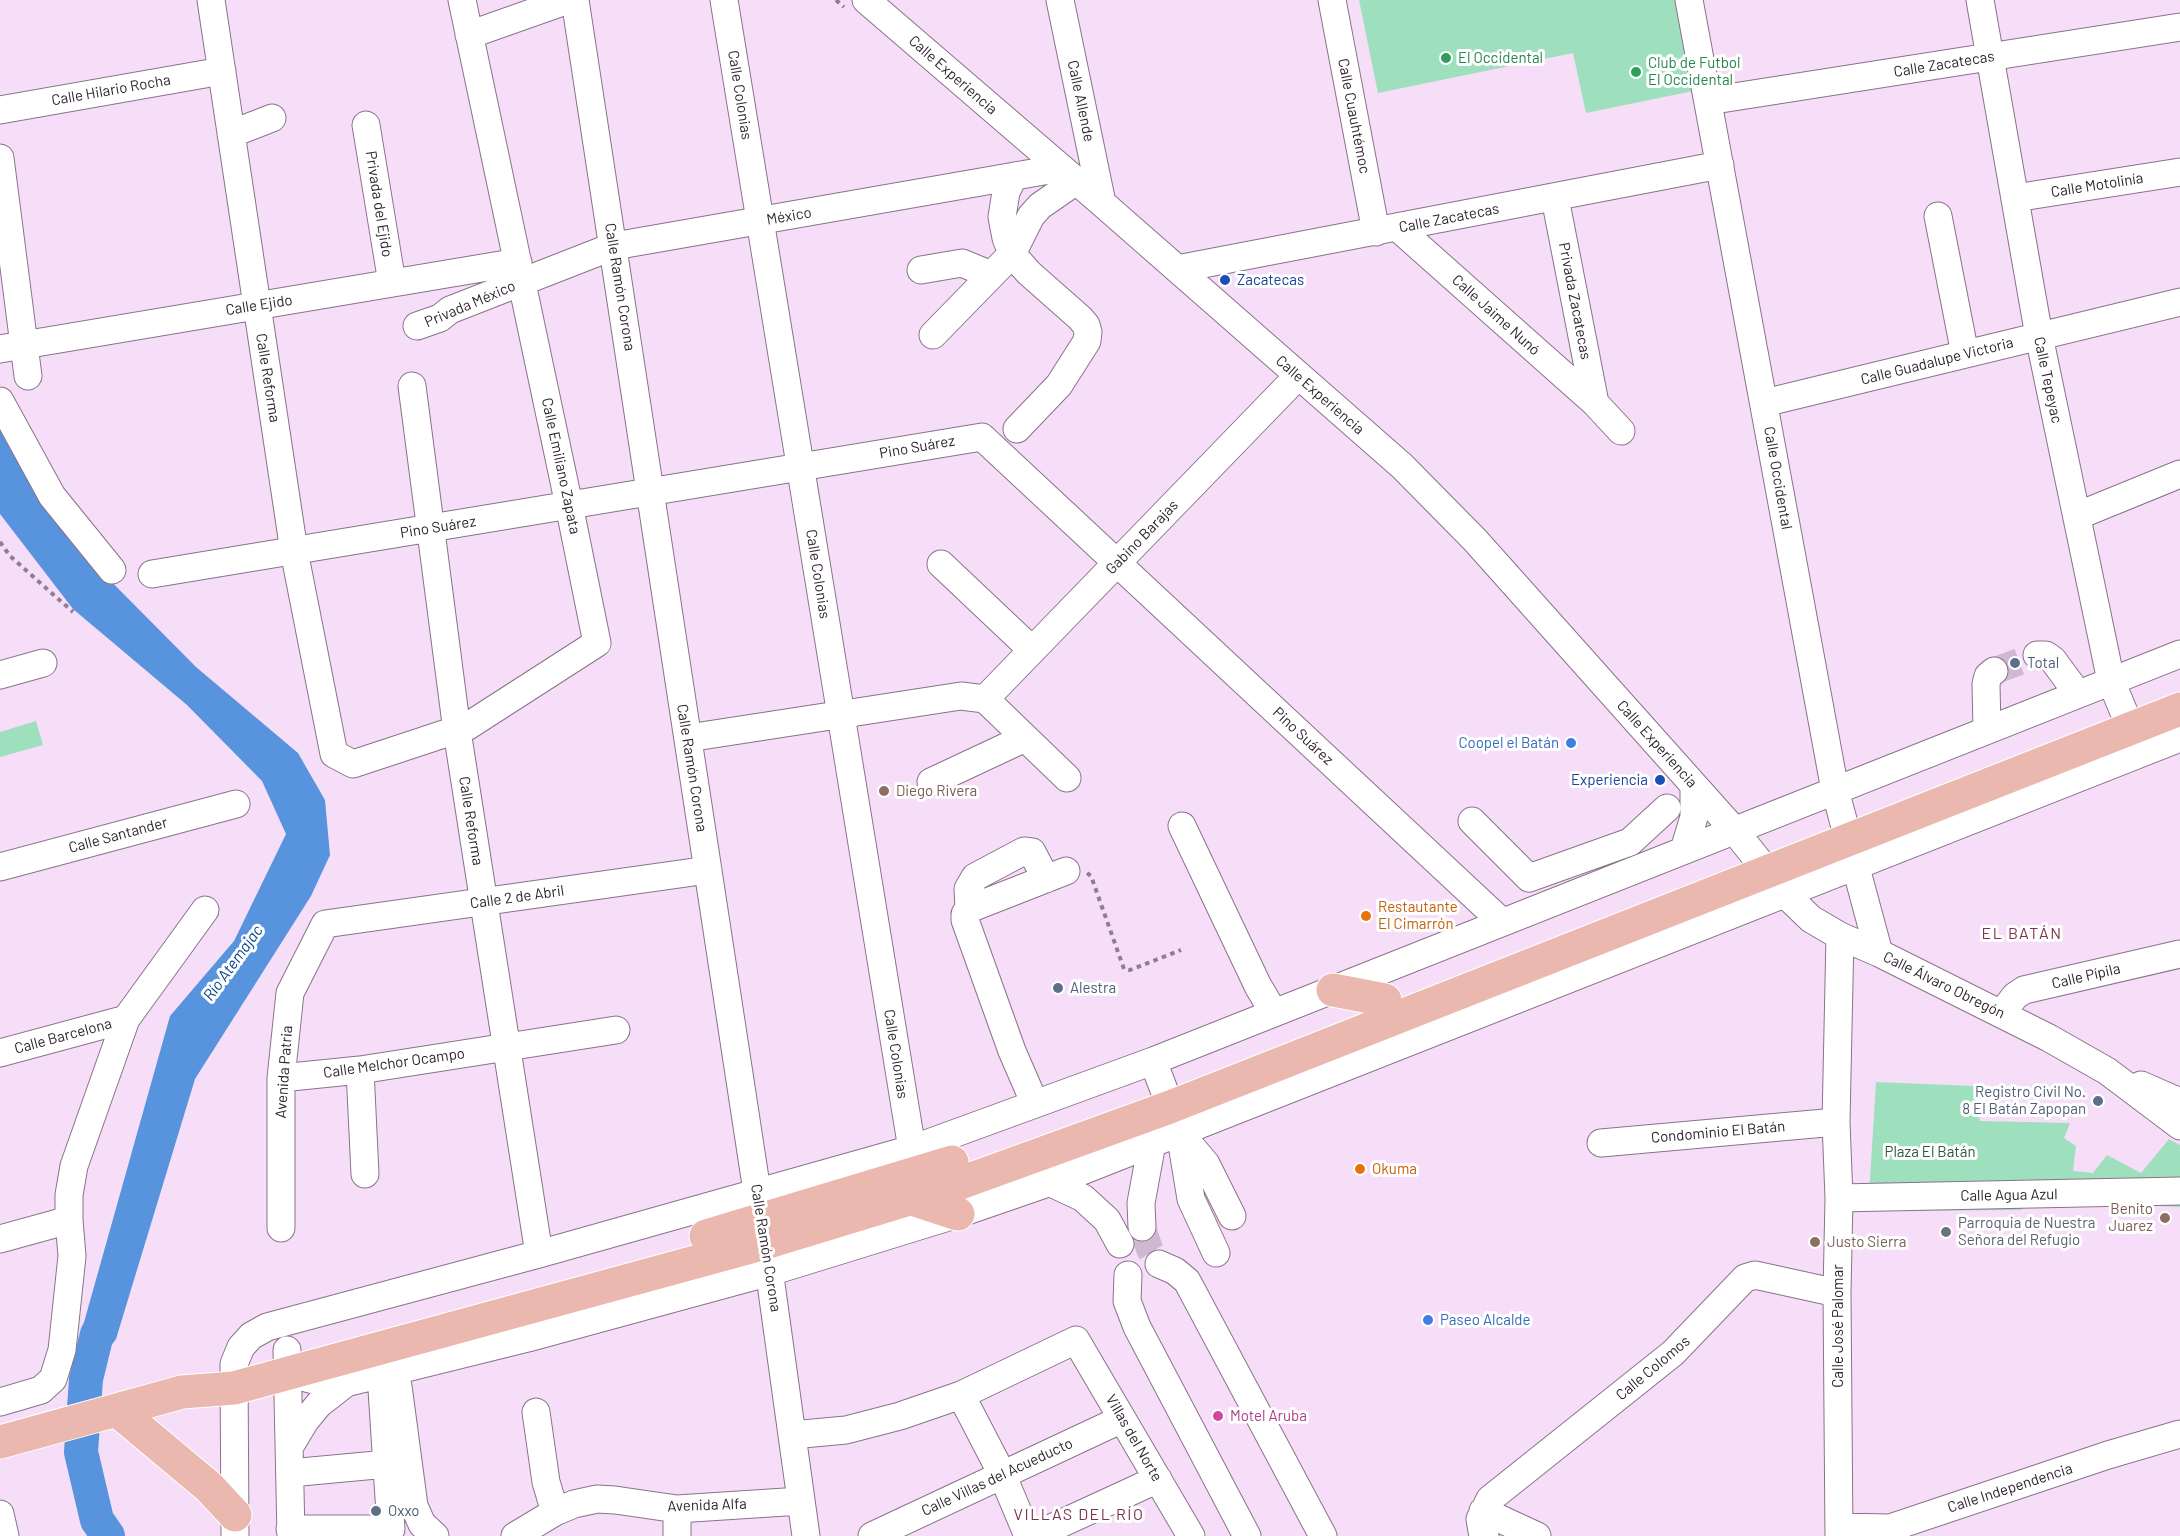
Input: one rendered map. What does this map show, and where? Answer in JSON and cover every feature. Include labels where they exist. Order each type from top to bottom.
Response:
[{"type":"main road","points":[[0,1442],[764,1232],[912,1199],[2126,718],[2180,686]]},
{"type":"main road","points":[[2126,718],[2180,709]]},
{"type":"main road","points":[[764,1232],[1075,1120],[1166,1097],[1385,1000],[1760,863]]},
{"type":"main road","points":[[1333,990],[1385,1000]]},
{"type":"main road","points":[[912,1199],[958,1214]]},
{"type":"main road","points":[[114,1410],[202,1481],[235,1525]]},
{"type":"street","name":"Calle Reforma","points":[[211,0],[294,551],[334,754]]},
{"type":"street","name":"Calle Emiliano Zapata","points":[[334,754],[353,764],[457,731],[597,643],[462,0]]},
{"type":"street","points":[[469,34],[568,0]]},
{"type":"street","name":"Calle Ramón Corona","points":[[575,0],[764,1232],[806,1536]]},
{"type":"street","name":"Calle Colonias","points":[[724,0],[912,1149]]},
{"type":"street","name":"Calle Allende","points":[[1060,0],[1102,203]]},
{"type":"street","name":"Calle Cuauhtémoc","points":[[1332,0],[1387,230]]},
{"type":"street","name":"Calle Occidental","points":[[1689,0],[1845,829],[1879,952]]},
{"type":"street","name":"Calle Tepeyac","points":[[1980,0],[2039,336],[2077,516],[2126,718]]},
{"type":"street","name":"Calle Experiencia","points":[[855,4],[1069,174],[1402,466],[1475,540],[1760,863]]},
{"type":"street","name":"Calle Zacatecas","points":[[1708,101],[2180,27]]},
{"type":"street","name":"Calle Hilario Rocha","points":[[0,110],[222,71]]},
{"type":"street","points":[[231,134],[272,118]]},
{"type":"street","name":"Privada del Ejido","points":[[366,125],[392,283]]},
{"type":"street","points":[[0,158],[12,347],[28,376]]},
{"type":"street","name":"Calle Zacatecas","points":[[1177,269],[1720,165]]},
{"type":"street","name":"Calle Motolinía","points":[[2015,198],[2180,172]]},
{"type":"street","points":[[933,335],[1012,254],[1031,216],[1069,174]]},
{"type":"street","name":"México","points":[[520,272],[614,246],[1014,176],[1069,174]]},
{"type":"street","points":[[1014,176],[1006,192],[1002,217],[1012,254],[1029,273],[1080,318],[1088,332],[1087,341],[1059,385],[1017,429]]},
{"type":"street","name":"Privada Zacatecas","points":[[1555,198],[1595,403]]},
{"type":"street","points":[[1938,216],[1965,354]]},
{"type":"street","name":"Calle Jaime Nunó","points":[[1387,230],[1595,403],[1621,431]]},
{"type":"street","points":[[921,270],[962,263],[991,276]]},
{"type":"street","name":"Calle Ejido","points":[[12,347],[392,283],[520,272]]},
{"type":"street","name":"Privada México","points":[[417,326],[440,318],[450,310],[520,272]]},
{"type":"street","name":"Calle Guadalupe Victoria","points":[[1764,403],[2180,302]]},
{"type":"street","name":"Gabino Barajas","points":[[985,699],[1298,376]]},
{"type":"street","name":"Calle Reforma","points":[[412,386],[457,731],[539,1254]]},
{"type":"street","points":[[0,400],[52,496],[112,570]]},
{"type":"street","name":"Pino Suárez","points":[[152,574],[981,437],[1502,921]]},
{"type":"street","points":[[2077,516],[2180,474]]},
{"type":"street","points":[[941,564],[1032,650]]},
{"type":"street","points":[[2126,718],[2180,654]]},
{"type":"street","points":[[2037,655],[2046,655],[2053,660],[2078,694],[2126,718],[2180,738]]},
{"type":"street","points":[[0,675],[43,663]]},
{"type":"street","points":[[1987,730],[1986,684],[1988,676],[1994,671]]},
{"type":"street","points":[[288,1362],[317,1381],[346,1383],[528,1338],[764,1232],[912,1149],[1035,1104],[1166,1097],[1274,1013],[1684,849],[1760,863],[1845,829],[1987,730],[2078,694]]},
{"type":"street","points":[[688,738],[961,696],[985,699],[1066,778]]},
{"type":"street","points":[[931,782],[1025,738]]},
{"type":"street","points":[[1684,849],[1694,817],[1694,786]]},
{"type":"street","name":"Calle Santander","points":[[0,867],[236,804]]},
{"type":"street","points":[[1472,821],[1529,878],[1630,842],[1667,808]]},
{"type":"street","points":[[1182,826],[1258,986],[1274,1013]]},
{"type":"street","points":[[1630,842],[1641,867]]},
{"type":"street","name":"Calle Álvaro Obregón","points":[[1760,863],[1811,919],[1840,936],[1879,952],[2049,1038],[2176,1107]]},
{"type":"street","name":"Calle 2 de Abril","points":[[325,924],[708,870]]},
{"type":"street","points":[[1035,1104],[1012,1052],[965,920],[965,914],[969,909],[1056,875]]},
{"type":"street","points":[[0,1402],[41,1390],[53,1379],[62,1350],[72,1256],[69,1195],[74,1166],[126,1019],[204,910]]},
{"type":"street","name":"Avenida Patria","points":[[281,1228],[281,1078],[290,993],[325,924]]},
{"type":"street","name":"Calle José Palomar","points":[[1839,1532],[1837,1293],[1839,1198],[1836,1122],[1840,936]]},
{"type":"street","name":"Calle Pípila","points":[[2002,1014],[2015,996],[2024,990],[2180,954]]},
{"type":"street","name":"Calle Barcelona","points":[[0,1053],[126,1019]]},
{"type":"street","name":"Calle Melchor Ocampo","points":[[281,1078],[360,1070],[616,1030]]},
{"type":"street","points":[[360,1070],[365,1174]]},
{"type":"street","points":[[1142,1227],[1141,1203],[1152,1143],[1166,1097]]},
{"type":"street","points":[[1166,1097],[1206,1164],[1232,1216]]},
{"type":"street","points":[[1166,1097],[1191,1199],[1216,1253]]},
{"type":"street","name":"Condominio El Batán","points":[[1601,1143],[1836,1122]]},
{"type":"street","points":[[235,1525],[234,1376],[241,1347],[251,1336],[267,1327],[539,1254],[958,1214],[1152,1143]]},
{"type":"street","points":[[1049,1182],[1083,1198],[1107,1220],[1120,1244]]},
{"type":"street","name":"Calle Agua Azul","points":[[1839,1198],[2180,1191]]},
{"type":"street","points":[[0,1239],[69,1220]]},
{"type":"street","points":[[1159,1264],[1175,1271],[1187,1281],[1323,1536]]},
{"type":"street","points":[[1128,1275],[1127,1301],[1137,1327],[1247,1536]]},
{"type":"street","name":"Calle Colomos","points":[[1484,1523],[1490,1499],[1673,1353],[1745,1278],[1755,1275],[1837,1293]]},
{"type":"street","name":"Villas del Norte","points":[[961,1395],[1076,1340],[1191,1536]]},
{"type":"street","points":[[288,1362],[290,1533],[391,1529],[387,1464],[389,1372]]},
{"type":"street","points":[[389,1372],[414,1506],[422,1524],[435,1536]]},
{"type":"street","points":[[290,1446],[305,1420],[319,1404],[346,1383]]},
{"type":"street","points":[[792,1435],[846,1430],[900,1416],[961,1395],[1002,1474],[1028,1536]]},
{"type":"street","points":[[536,1412],[546,1482],[555,1512]]},
{"type":"street","name":"Calle Villas del Acueducto","points":[[872,1536],[1122,1419]]},
{"type":"street","name":"Calle Independencia","points":[[1839,1532],[1890,1528],[2108,1455],[2180,1434]]},
{"type":"street","points":[[290,1473],[387,1464]]},
{"type":"street","points":[[1034,1536],[1158,1479]]},
{"type":"street","name":"Avenida Alfa","points":[[515,1536],[555,1512],[574,1504],[597,1499],[677,1509],[801,1501]]},
{"type":"street","points":[[677,1509],[677,1536]]},
{"type":"street","points":[[0,1514],[5,1536]]},
{"type":"street","points":[[1484,1523],[1537,1536]]},
{"type":"path","points":[[836,0],[855,4]]},
{"type":"path","points":[[0,542],[10,556],[73,612]]},
{"type":"path","points":[[1056,875],[1080,871],[1091,876],[1124,969],[1130,970],[1181,950]]},
{"type":"green space","name":"Club de Futbol El Occidental","points":[[1359,0],[1679,0],[1698,90],[1586,113],[1573,53],[1378,93]]},
{"type":"green space","points":[[36,721],[43,745],[0,757],[0,732]]},
{"type":"green space","name":"Plaza El Batán","points":[[1876,1082],[1974,1086],[1980,1121],[2070,1123],[2064,1138],[2076,1146],[2073,1171],[2093,1173],[2107,1155],[2141,1173],[2169,1139],[2180,1145],[2180,1207],[2024,1201],[2021,1210],[1868,1211]]},
{"type":"water","points":[[0,414],[21,464],[74,544],[196,667],[298,753],[325,800],[330,855],[311,896],[195,1079],[116,1339],[86,1379],[81,1333],[170,1016],[234,941],[286,834],[262,781],[187,705],[73,609],[0,514]]},
{"type":"waterway","name":"Río Atemajac","points":[[97,1334],[86,1379],[81,1452],[97,1520],[108,1536]]},
{"type":"tunnel","points":[[1994,671],[2037,655]]},
{"type":"tunnel","points":[[1142,1227],[1150,1250],[1159,1264]]},
{"type":"place","name":"El Occidental","points":[[1446,58]]},
{"type":"place","name":"Club de Futbol El Occidental","points":[[1636,72]]},
{"type":"place","name":"Zacatecas","points":[[1225,280]]},
{"type":"place","name":"Total","points":[[2015,663]]},
{"type":"place","name":"Coopel el Batán","points":[[1571,743]]},
{"type":"place","name":"Experiencia","points":[[1660,780]]},
{"type":"place","name":"Diego Rivera","points":[[884,791]]},
{"type":"place","name":"Restautante El Cimarrón","points":[[1366,916]]},
{"type":"place","name":"Alestra","points":[[1058,988]]},
{"type":"place","name":"Registro Civil No. 8 El Batán Zapopan","points":[[2098,1101]]},
{"type":"place","name":"Okuma","points":[[1360,1169]]},
{"type":"place","name":"Benito Juarez","points":[[2165,1218]]},
{"type":"place","name":"Parroquia de Nuestra Señora del Refugio","points":[[1946,1232]]},
{"type":"place","name":"Justo Sierra","points":[[1815,1242]]},
{"type":"place","name":"Paseo Alcalde","points":[[1428,1320]]},
{"type":"place","name":"Motel Aruba","points":[[1218,1416]]},
{"type":"place","name":"Oxxo","points":[[376,1511]]},
{"type":"district","name":"EL BATÁN","points":[[2022,934]]},
{"type":"district","name":"VILLAS DEL RÍO","points":[[1079,1515]]}]
